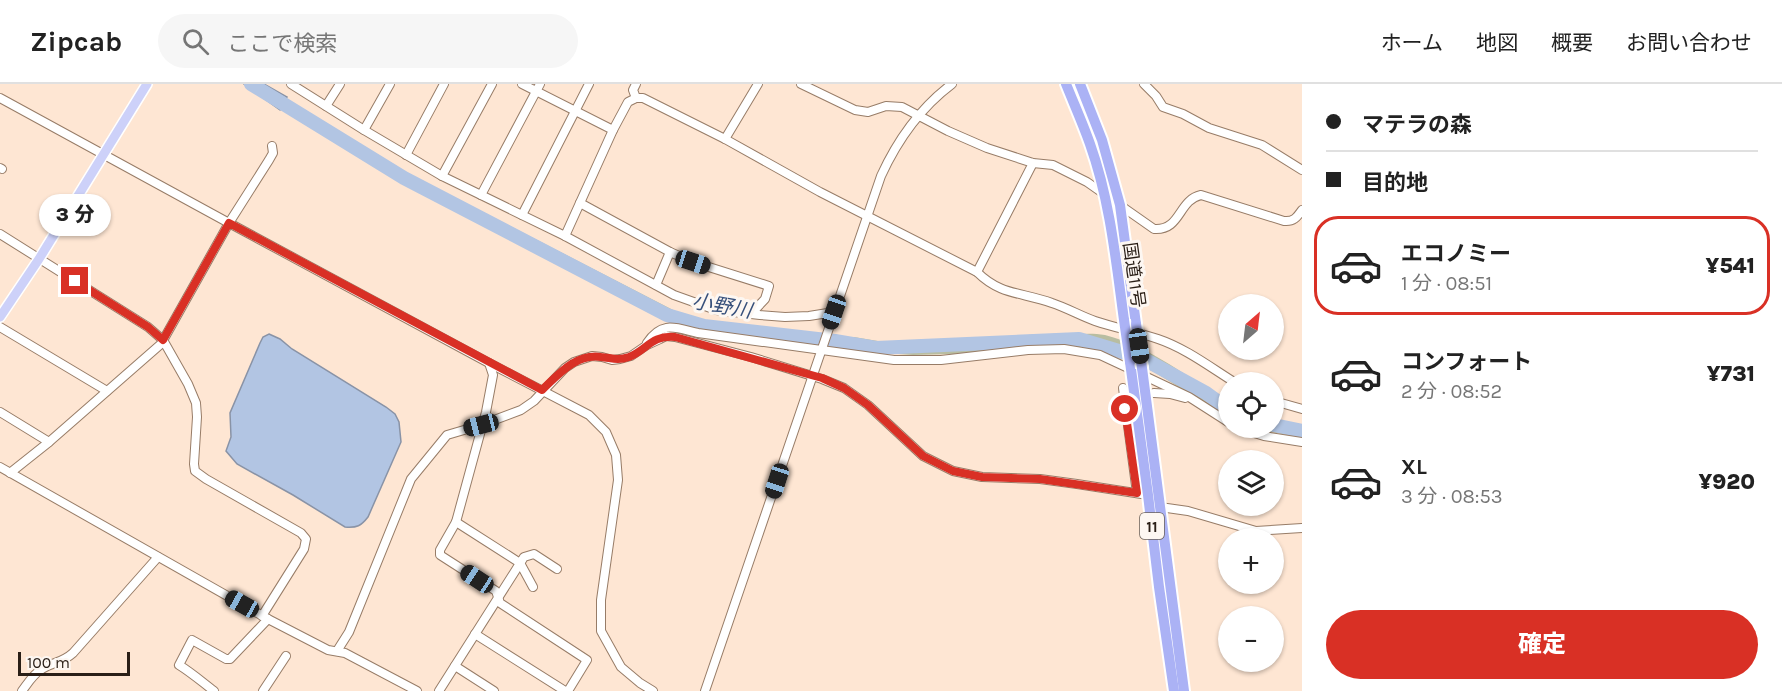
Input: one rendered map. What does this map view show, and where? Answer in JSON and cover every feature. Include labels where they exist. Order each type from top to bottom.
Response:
[{"type":"highway","name":"国道11号","points":[[1066,84],[1091,145],[1104,193],[1124,320],[1136,368],[1160,507],[1184,691]]},
{"type":"highway","name":"国道11号","points":[[1080,84],[1102,140],[1119,205],[1136,324],[1136,368],[1143,494],[1174,691]]},
{"type":"main road","points":[[0,317],[147,84]]},
{"type":"street","points":[[291,84],[442,176],[565,236],[674,296],[717,309],[751,314],[785,317],[834,312]]},
{"type":"street","points":[[326,106],[340,84]]},
{"type":"street","points":[[364,130],[390,84]]},
{"type":"street","points":[[406,155],[444,84]]},
{"type":"street","points":[[442,176],[492,84]]},
{"type":"street","points":[[522,84],[538,88],[575,111],[613,130]]},
{"type":"street","points":[[522,215],[589,84]]},
{"type":"street","points":[[636,84],[633,90],[636,98]]},
{"type":"street","points":[[725,139],[758,84]]},
{"type":"street","points":[[801,84],[855,110],[868,112],[886,106],[902,107],[987,148],[1033,163],[1053,165],[1087,182],[1154,229],[1163,230],[1171,225],[1187,202],[1201,195],[1284,221],[1295,219],[1302,210]]},
{"type":"street","points":[[705,691],[866,215],[890,156],[919,116],[952,84]]},
{"type":"street","points":[[1144,84],[1156,96],[1162,107],[1183,114],[1209,128],[1262,146],[1302,170]]},
{"type":"street","points":[[481,195],[538,88]]},
{"type":"street","points":[[0,98],[588,415],[606,432],[616,455],[618,480],[601,600],[601,631],[621,667],[653,691]]},
{"type":"street","points":[[565,236],[628,102],[636,98],[643,98],[977,272],[986,282],[1010,293],[1051,302],[1095,321],[1159,339],[1179,348],[1218,372]]},
{"type":"street","points":[[10,473],[50,442],[158,347],[229,223],[273,153],[272,146]]},
{"type":"street","points":[[977,272],[1033,163]]},
{"type":"street","points":[[580,202],[670,252],[693,262],[769,286],[765,299],[751,314]]},
{"type":"street","points":[[0,234],[148,327],[163,340],[188,384],[196,404],[195,471],[301,533],[306,539],[304,549],[265,617],[230,659],[192,640],[179,665],[196,675],[214,691]]},
{"type":"street","points":[[656,285],[670,252]]},
{"type":"street","points":[[0,327],[107,391]]},
{"type":"street","points":[[647,345],[659,330],[673,327],[698,333],[821,348],[894,360],[941,360],[1028,350],[1064,349],[1100,355],[1136,368],[1218,416]]},
{"type":"street","points":[[338,651],[349,632],[411,479],[447,435],[521,410],[534,401],[542,390],[574,362],[592,356],[612,360],[631,356],[666,336],[812,376],[844,388],[868,405],[923,456],[953,471],[982,477],[1040,479],[1143,494],[1160,507],[1188,511],[1256,531],[1302,528]]},
{"type":"street","points":[[475,634],[566,691],[587,660],[500,603],[496,591],[440,555],[440,550],[456,522],[486,412],[494,375],[489,363]]},
{"type":"street","points":[[1123,388],[1143,494]]},
{"type":"street","points":[[1154,393],[1189,397]]},
{"type":"street","points":[[1284,404],[1302,409]]},
{"type":"street","points":[[0,412],[50,442]]},
{"type":"street","points":[[1277,438],[1302,442]]},
{"type":"street","points":[[0,467],[265,617],[328,650],[345,653],[417,691]]},
{"type":"street","points":[[456,522],[520,563],[533,587]]},
{"type":"street","points":[[439,691],[524,557],[534,554],[557,569]]},
{"type":"street","points":[[22,691],[41,669],[57,664],[73,653],[158,557]]},
{"type":"street","points":[[263,691],[286,656]]},
{"type":"street","points":[[455,666],[494,691]]},
{"type":"green space","points":[[285,100],[403,171],[677,312],[697,319],[890,343],[954,343],[962,340],[963,342],[1045,334],[1105,335],[1138,347],[1185,374],[1218,397],[1218,411],[1154,372],[1116,354],[1099,350],[1053,343],[954,354],[913,355],[851,351],[843,348],[701,330],[672,323],[542,253],[436,201],[281,108]]},
{"type":"green space","points":[[1284,424],[1302,426],[1302,438],[1284,435]]},
{"type":"water","points":[[244,84],[264,84],[287,97],[280,110]]},
{"type":"water","points":[[269,334],[386,407],[395,414],[399,422],[401,442],[368,517],[358,526],[345,527],[237,464],[226,451],[231,437],[230,413],[260,343],[263,337]]},
{"type":"waterway","name":"小野川","points":[[251,84],[404,178],[667,315],[704,326],[876,348],[1079,339],[1142,358],[1218,402]]},
{"type":"waterway","name":"小野川","points":[[1284,427],[1302,431]]},
{"type":"route","points":[[75,281],[155,331],[163,340],[229,223],[542,390],[574,362],[592,356],[612,360],[620,359],[631,356],[666,336],[675,337],[822,378],[844,388],[868,405],[923,456],[953,471],[982,477],[1040,479],[1137,493],[1125,409]]}]
